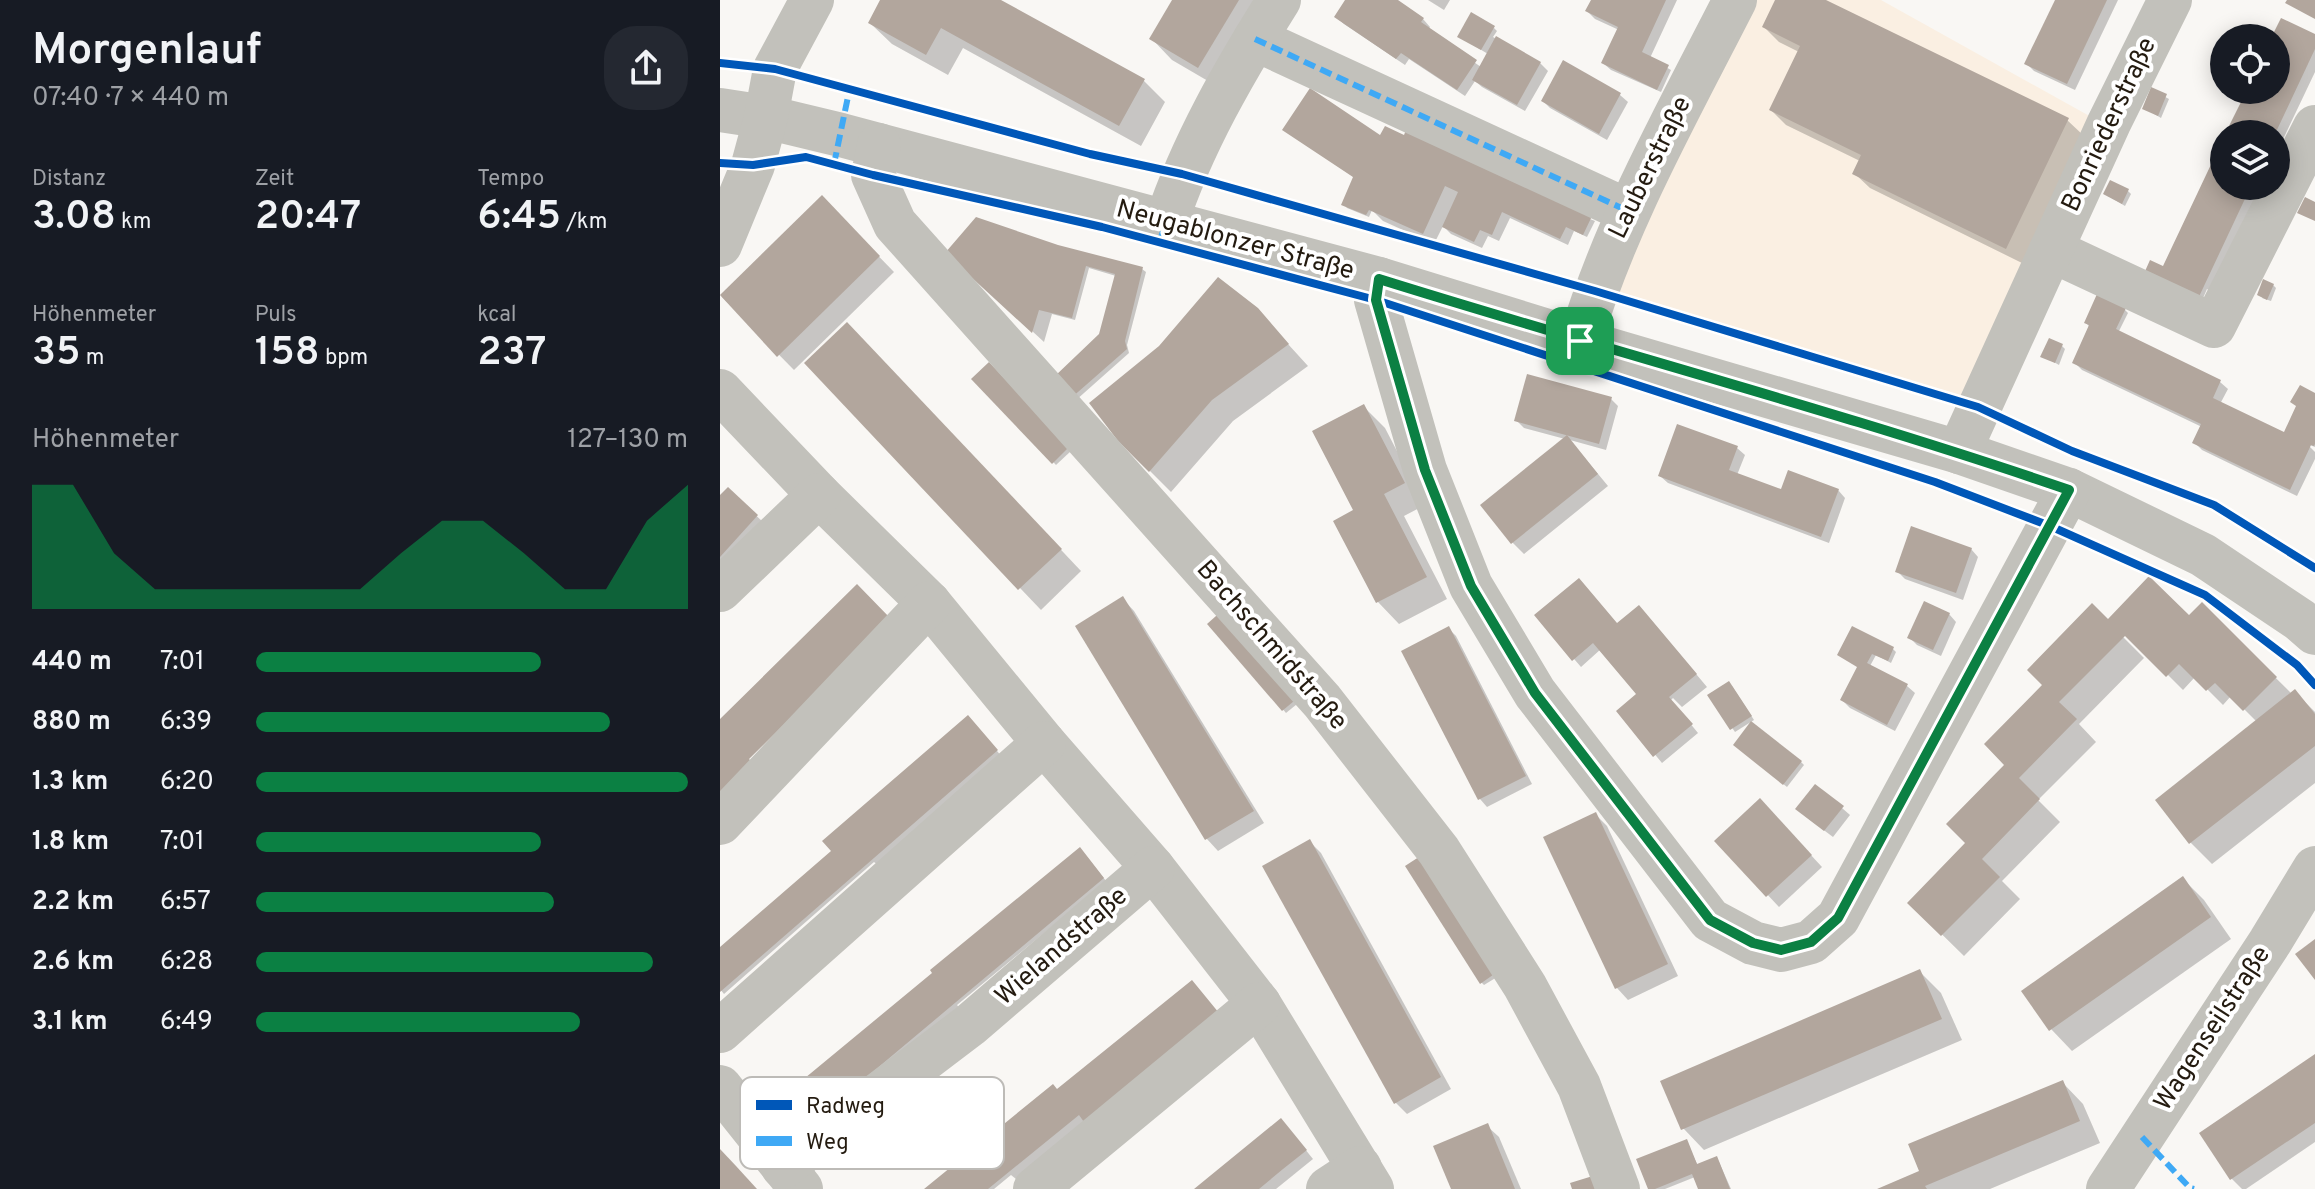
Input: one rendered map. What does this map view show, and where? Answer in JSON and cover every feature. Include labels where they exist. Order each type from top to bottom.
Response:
[{"type":"street","points":[[720,245],[753,165],[775,69],[812,0]]},
{"type":"street","points":[[1166,223],[1182,174],[1279,0]]},
{"type":"street","name":"Lauberstraße","points":[[1580,341],[1595,291],[1628,211],[1735,0]]},
{"type":"street","name":"Bonriederstraße","points":[[1959,452],[2170,0]]},
{"type":"street","points":[[1255,39],[1628,211]]},
{"type":"street","name":"Neugablonzer Straße","points":[[720,110],[766,117],[879,145],[1379,279],[1959,452],[2069,490],[2203,555],[2310,615]]},
{"type":"street","points":[[2051,250],[2214,326],[2315,127]]},
{"type":"street","name":"Bachschmidstraße","points":[[879,145],[873,175],[895,224],[1322,701],[1439,851],[1525,986],[1579,1086],[1618,1189]]},
{"type":"street","points":[[1379,279],[1376,300],[1425,470],[1471,586],[1535,693],[1710,920],[1753,943],[1781,950],[1811,942],[1838,918],[2069,490]]},
{"type":"street","name":"Wielandstraße","points":[[720,391],[819,495],[929,603],[1044,743],[1153,868],[1259,1004],[1353,1182]]},
{"type":"street","points":[[720,590],[819,495]]},
{"type":"street","points":[[720,823],[929,603]]},
{"type":"street","points":[[720,1031],[1044,743]]},
{"type":"street","name":"Wielandstraße","points":[[910,1077],[1153,868]]},
{"type":"street","name":"Wagenseilstraße","points":[[2108,1189],[2315,868]]},
{"type":"street","points":[[1035,1189],[1259,1004]]},
{"type":"street","points":[[720,1087],[740,1112]]},
{"type":"shaded area","points":[[1744,0],[1881,0],[2102,123],[1974,401],[1604,287]]},
{"type":"building","points":[[880,0],[1001,0],[1145,79],[1119,126],[941,28],[926,55],[868,23]]},
{"type":"building","points":[[1172,0],[1239,0],[1198,68],[1149,39]]},
{"type":"building","points":[[1345,0],[1398,0],[1424,18],[1421,22],[1477,60],[1457,90],[1401,53],[1396,59],[1334,17]]},
{"type":"building","points":[[1591,0],[1666,0],[1642,52],[1669,65],[1657,90],[1601,63],[1618,27],[1585,11]]},
{"type":"building","points":[[1775,0],[1826,0],[2069,118],[2006,249],[1852,174],[1861,155],[1769,110],[1800,46],[1762,27]]},
{"type":"building","points":[[2055,0],[2107,0],[2067,84],[2024,64]]},
{"type":"building","points":[[2287,0],[2315,0],[2315,19],[2285,3]]},
{"type":"building","points":[[1471,12],[1495,26],[1481,50],[1457,37]]},
{"type":"building","points":[[2281,18],[2315,34],[2315,49],[2290,102],[2290,24],[2278,24]]},
{"type":"building","points":[[1496,36],[1541,62],[1517,105],[1472,80]]},
{"type":"building","points":[[1563,60],[1621,93],[1599,134],[1541,101]]},
{"type":"building","points":[[2151,87],[2167,94],[2158,116],[2142,109]]},
{"type":"building","points":[[1310,88],[1380,135],[1385,126],[1404,135],[1410,120],[1592,216],[1583,235],[1566,227],[1560,239],[1502,212],[1492,235],[1480,230],[1474,242],[1442,227],[1458,192],[1445,186],[1423,234],[1369,210],[1366,215],[1341,205],[1353,177],[1282,130]]},
{"type":"building","points":[[2240,104],[2289,104],[2282,120],[2232,120]]},
{"type":"building","points":[[2210,167],[2210,200],[2244,200],[2196,303],[2142,278],[2150,260],[2163,266]]},
{"type":"building","points":[[2110,180],[2129,189],[2122,204],[2103,194]]},
{"type":"building","points":[[822,195],[880,256],[777,357],[720,295]]},
{"type":"building","points":[[2305,197],[2315,202],[2315,221],[2297,213]]},
{"type":"building","points":[[976,217],[1058,245],[1143,267],[1125,341],[1127,349],[1070,399],[1054,377],[1099,334],[1115,274],[1086,266],[1072,318],[1039,310],[1032,333],[945,253]]},
{"type":"building","points":[[1218,277],[1258,308],[1289,344],[1212,400],[1149,472],[1118,441],[1089,403],[1159,346]]},
{"type":"building","points":[[2263,279],[2274,284],[2267,300],[2257,295]]},
{"type":"building","points":[[2097,294],[2126,308],[2116,329],[2221,380],[2213,398],[2284,432],[2296,406],[2290,402],[2300,385],[2315,393],[2315,444],[2311,445],[2290,490],[2192,443],[2201,424],[2072,363],[2089,325],[2084,323]]},
{"type":"building","points":[[847,322],[1062,549],[1018,590],[804,363]]},
{"type":"building","points":[[2049,338],[2063,344],[2055,363],[2040,357]]},
{"type":"building","points":[[989,362],[1069,447],[1052,464],[971,379]]},
{"type":"building","points":[[1527,374],[1612,397],[1599,444],[1514,421]]},
{"type":"building","points":[[1364,404],[1405,483],[1384,494],[1427,577],[1376,603],[1333,521],[1353,510],[1312,431]]},
{"type":"building","points":[[1677,424],[1738,446],[1729,470],[1781,489],[1788,470],[1839,489],[1821,537],[1658,476]]},
{"type":"building","points":[[1567,435],[1598,474],[1511,544],[1480,505]]},
{"type":"building","points":[[728,487],[758,515],[720,557],[720,495]]},
{"type":"building","points":[[1911,526],[1972,548],[1956,593],[1895,572]]},
{"type":"building","points":[[2149,576],[2189,615],[2202,602],[2277,677],[2243,711],[2215,683],[2206,691],[2179,664],[2166,677],[2125,636],[2059,702],[2077,719],[2019,778],[2040,799],[1982,859],[2000,877],[1941,936],[1907,903],[1965,843],[1946,824],[2004,765],[1984,744],[2042,685],[2027,670],[2092,603],[2108,619]]},
{"type":"building","points":[[1579,578],[1617,623],[1639,605],[1697,674],[1669,697],[1693,724],[1653,757],[1616,711],[1636,694],[1593,643],[1572,661],[1534,615]]},
{"type":"building","points":[[857,584],[891,619],[749,759],[753,763],[720,795],[720,719]]},
{"type":"building","points":[[1123,596],[1254,811],[1205,840],[1075,626]]},
{"type":"building","points":[[1924,601],[1950,613],[1933,650],[1907,638]]},
{"type":"building","points":[[1225,608],[1300,696],[1282,711],[1207,624]]},
{"type":"building","points":[[1449,626],[1526,776],[1478,800],[1401,651]]},
{"type":"building","points":[[1852,626],[1894,647],[1888,661],[1872,654],[1867,663],[1908,684],[1887,725],[1840,700],[1857,667],[1837,655]]},
{"type":"building","points":[[1729,681],[1752,716],[1730,730],[1707,695]]},
{"type":"building","points":[[2295,689],[2315,714],[2315,746],[2189,844],[2155,800]]},
{"type":"building","points":[[968,715],[998,750],[720,992],[720,947],[831,851],[822,841]]},
{"type":"building","points":[[1751,721],[1802,761],[1783,785],[1733,745]]},
{"type":"building","points":[[1815,784],[1844,806],[1824,831],[1795,809]]},
{"type":"building","points":[[1760,798],[1812,855],[1766,897],[1714,841]]},
{"type":"building","points":[[1596,812],[1668,964],[1615,989],[1543,837]]},
{"type":"building","points":[[1310,839],[1441,1077],[1394,1104],[1262,866]]},
{"type":"building","points":[[1080,847],[1104,878],[867,1077],[806,1077],[932,973],[930,970]]},
{"type":"building","points":[[1425,853],[1500,970],[1480,984],[1405,866]]},
{"type":"building","points":[[2183,876],[2211,917],[2049,1031],[2021,991]]},
{"type":"building","points":[[2315,939],[2315,980],[2295,954]]},
{"type":"building","points":[[1920,969],[1942,1019],[1681,1130],[1660,1081]]},
{"type":"building","points":[[1192,980],[1219,1013],[1084,1122],[1079,1115],[988,1189],[924,1189],[949,1169],[1004,1169],[1004,1124],[1053,1084],[1057,1089]]},
{"type":"building","points":[[2315,1054],[2315,1123],[2230,1180],[2199,1133]]},
{"type":"building","points":[[2063,1080],[2080,1121],[1925,1186],[1927,1189],[1877,1189],[1919,1171],[1908,1144]]},
{"type":"building","points":[[1281,1118],[1307,1150],[1259,1189],[1194,1189]]},
{"type":"building","points":[[1488,1123],[1515,1189],[1451,1189],[1433,1146]]},
{"type":"building","points":[[1687,1139],[1697,1164],[1717,1156],[1730,1189],[1698,1189],[1692,1174],[1648,1189],[1636,1159]]},
{"type":"building","points":[[720,1149],[736,1166],[757,1189],[720,1189]]},
{"type":"building","points":[[1596,1175],[1600,1189],[1572,1189],[1570,1183]]},
{"type":"marked path","points":[[1255,39],[1628,211]]},
{"type":"marked path","points":[[834,164],[850,87]]},
{"type":"marked path","points":[[1159,243],[1166,223]]},
{"type":"marked path","points":[[1572,365],[1580,341]]},
{"type":"marked path","points":[[2142,1137],[2194,1189]]},
{"type":"cycle path","points":[[720,63],[775,69],[1090,154],[1182,174],[1595,291],[1978,407],[2072,451],[2214,505],[2315,568]]},
{"type":"cycle path","points":[[720,163],[753,165],[806,157],[1102,227],[1376,300],[1935,482],[2050,526],[2205,595],[2297,665],[2315,685]]},
{"type":"route","points":[[1379,279],[1580,341],[1959,452],[2069,490],[1838,918],[1811,942],[1781,950],[1753,943],[1710,920],[1535,693],[1471,586],[1425,470],[1376,300],[1379,279]]}]
